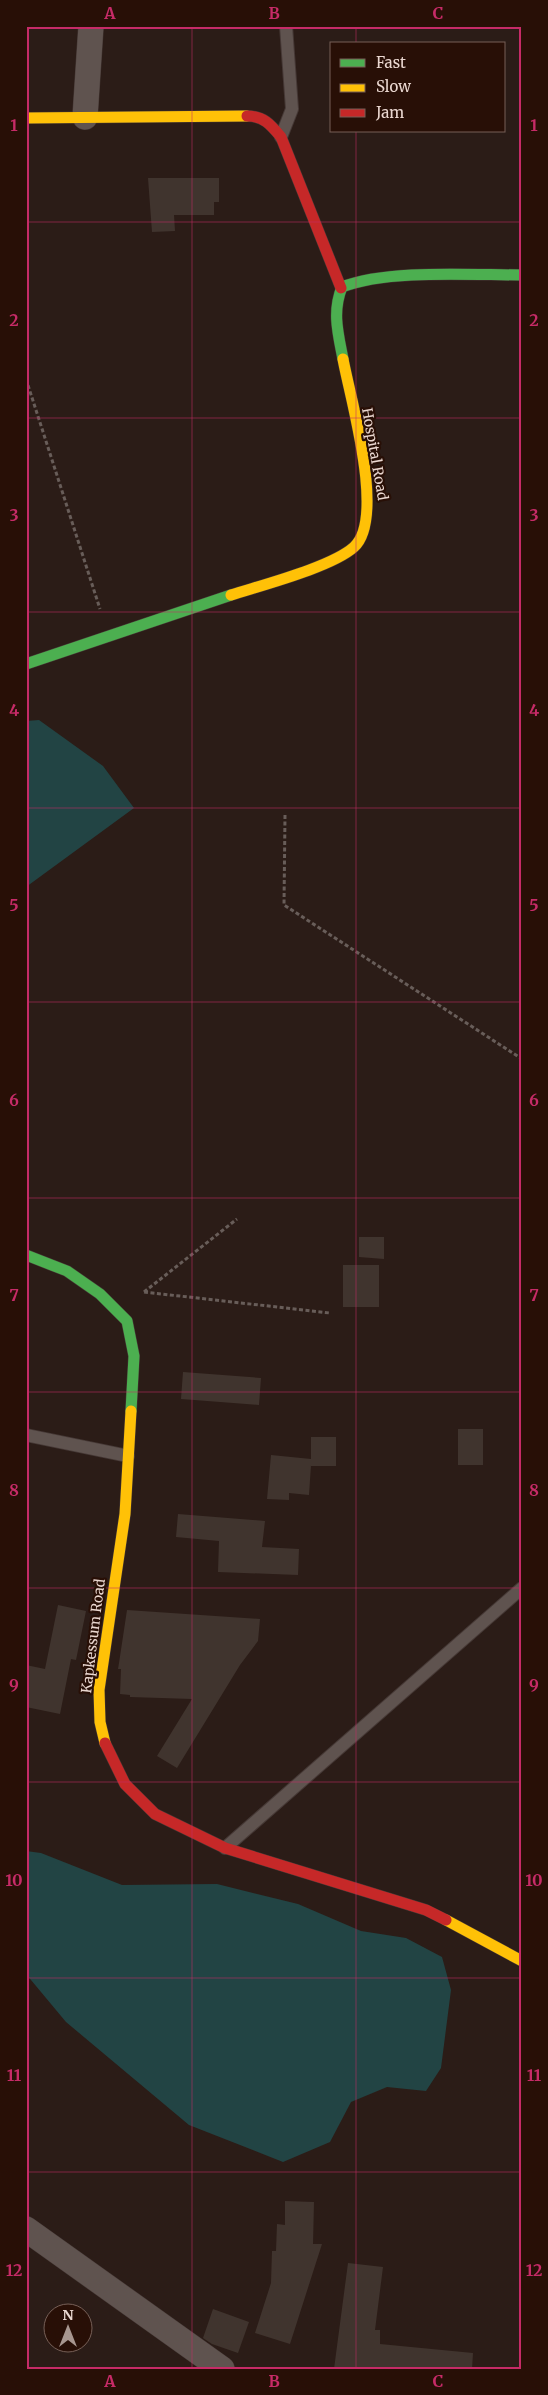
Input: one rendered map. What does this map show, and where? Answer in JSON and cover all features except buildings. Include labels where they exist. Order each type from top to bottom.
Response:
[{"type":"street","points":[[86,117],[90,26]]},
{"type":"street","points":[[26,118],[251,116],[269,122],[281,137],[341,288],[353,282],[395,278],[522,275]]},
{"type":"street","name":"Hospital Road","points":[[26,664],[306,570],[343,555],[359,542],[366,528],[369,510],[362,456],[341,354],[336,315],[337,295],[341,288]]},
{"type":"street","name":"Kapkessum Road","points":[[26,1255],[67,1272],[100,1294],[127,1321],[134,1356],[125,1514],[99,1690],[100,1722],[106,1749],[125,1784],[155,1814],[224,1848],[426,1910],[522,1961]]},
{"type":"street","points":[[26,2229],[222,2369]]},
{"type":"lane","points":[[281,137],[292,108],[286,26]]},
{"type":"lane","points":[[26,1435],[128,1456]]},
{"type":"lane","points":[[224,1848],[522,1588]]},
{"type":"path","points":[[26,379],[108,635]]},
{"type":"path","points":[[285,815],[284,905],[522,1058]]},
{"type":"path","points":[[118,1312],[237,1219]]},
{"type":"path","points":[[144,1292],[330,1314]]},
{"type":"water","points":[[39,720],[103,766],[134,808],[26,887],[26,721]]},
{"type":"water","points":[[26,1851],[41,1853],[122,1885],[217,1884],[298,1904],[361,1931],[406,1938],[442,1957],[451,1990],[441,2068],[426,2091],[387,2087],[351,2102],[330,2142],[283,2162],[189,2125],[66,2022],[26,1974]]},
{"type":"traffic: fast","points":[[343,359],[337,314],[337,305],[342,287],[361,281],[406,275],[522,275]]},
{"type":"traffic: fast","points":[[26,664],[231,595]]},
{"type":"traffic: fast","points":[[26,1255],[67,1271],[100,1294],[127,1321],[134,1356],[131,1411]]},
{"type":"traffic: slow","points":[[26,118],[247,116]]},
{"type":"traffic: slow","points":[[231,595],[296,575],[330,562],[354,547],[363,532],[367,511],[363,457],[343,359]]},
{"type":"traffic: slow","points":[[105,1743],[100,1722],[99,1690],[125,1514],[131,1411]]},
{"type":"traffic: slow","points":[[446,1920],[522,1961]]},
{"type":"traffic: jam","points":[[247,116],[263,119],[281,137],[341,288]]},
{"type":"traffic: jam","points":[[105,1743],[125,1784],[155,1814],[225,1848],[426,1910],[446,1920]]}]
